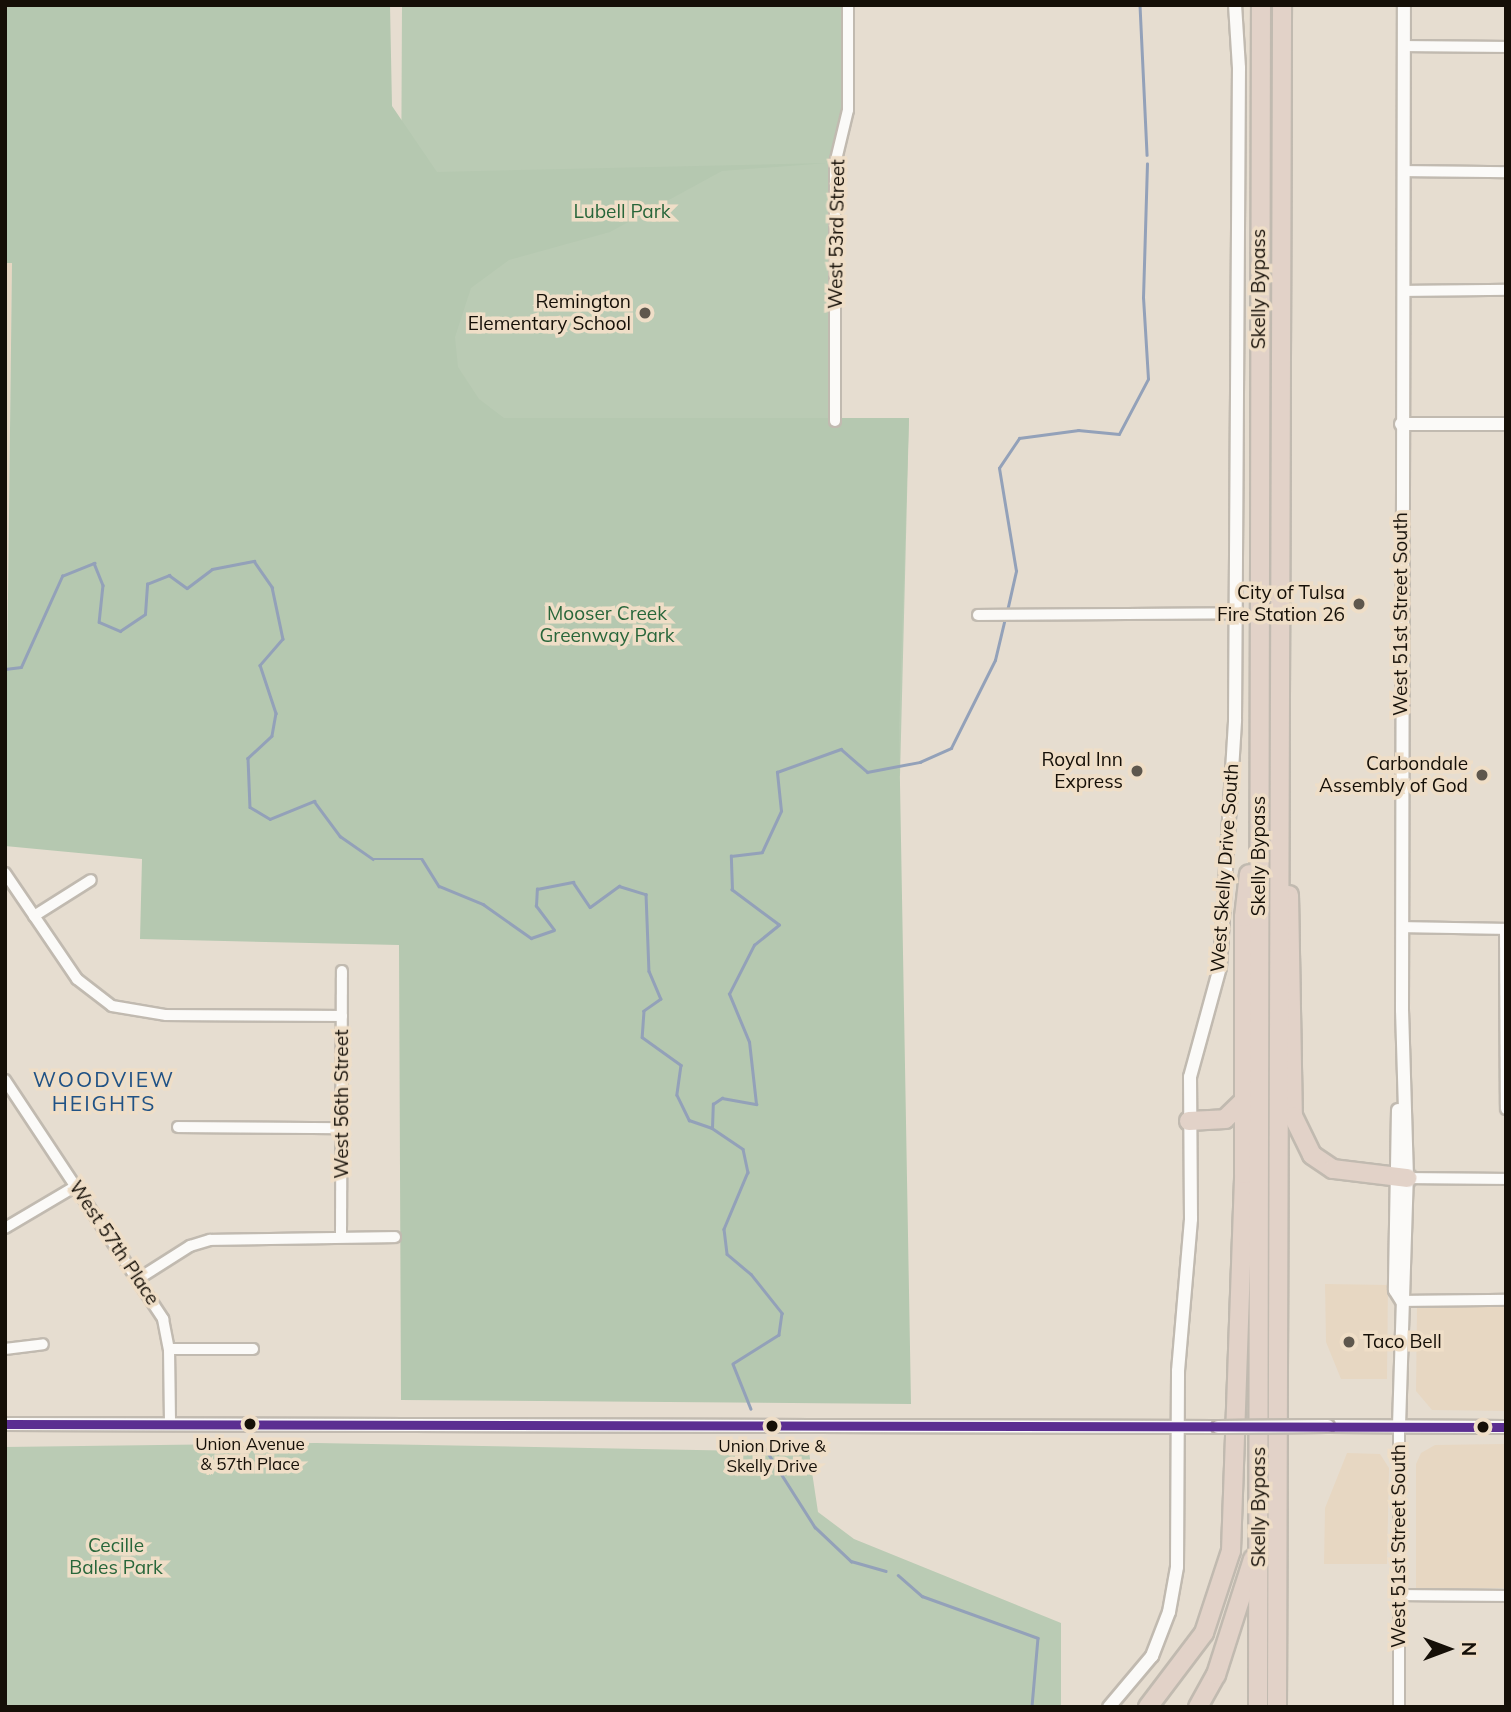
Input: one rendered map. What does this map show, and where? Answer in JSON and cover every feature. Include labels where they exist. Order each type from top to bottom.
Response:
[{"type":"highway","name":"Skelly Bypass","points":[[1258,1707],[1261,5]]},
{"type":"highway","name":"Skelly Bypass","points":[[1277,1707],[1282,5]]},
{"type":"highway","points":[[1148,1707],[1184,1664],[1212,1617],[1231,1551],[1245,1100],[1244,917],[1258,790]]},
{"type":"highway","points":[[1278,790],[1293,938],[1293,1116],[1312,1155],[1333,1169],[1391,1173],[1402,1178]]},
{"type":"highway","points":[[1189,1121],[1225,1119],[1245,1100]]},
{"type":"highway","points":[[1198,1707],[1216,1675],[1259,1542]]},
{"type":"street","name":"West 53rd Street","points":[[835,421],[835,164],[848,110],[848,5]]},
{"type":"street","name":"West Skelly Drive South","points":[[1109,1707],[1152,1656],[1174,1594],[1181,1301],[1191,1219],[1191,1069],[1220,967],[1235,733],[1239,68],[1235,5]]},
{"type":"street","name":"West 51st Street South","points":[[1399,1707],[1399,1426],[1402,1301],[1406,1290],[1402,1178],[1401,424],[1404,5]]},
{"type":"street","points":[[1404,46],[1506,47]]},
{"type":"street","points":[[1403,171],[1506,172]]},
{"type":"street","points":[[1403,290],[1506,290]]},
{"type":"street","points":[[1401,424],[1506,424]]},
{"type":"street","points":[[978,615],[1237,613]]},
{"type":"street","points":[[5,873],[80,983],[123,1010],[166,1015],[342,1016]]},
{"type":"street","points":[[34,916],[91,880]]},
{"type":"street","points":[[1402,928],[1505,929],[1506,1109]]},
{"type":"street","name":"West 56th Street","points":[[341,1237],[342,971]]},
{"type":"street","name":"West 57th Place","points":[[5,1080],[163,1319],[169,1349],[170,1425]]},
{"type":"street","points":[[178,1127],[341,1128]]},
{"type":"street","points":[[1402,1178],[1506,1179]]},
{"type":"street","points":[[5,1228],[76,1186]]},
{"type":"street","points":[[138,1279],[190,1246],[208,1240],[395,1237]]},
{"type":"street","points":[[1402,1301],[1506,1300]]},
{"type":"street","points":[[5,1349],[43,1344]]},
{"type":"street","points":[[169,1349],[253,1349]]},
{"type":"street","points":[[5,1424],[1506,1427]]},
{"type":"street","points":[[1400,1595],[1506,1596]]},
{"type":"shaded area","points":[[5,263],[12,263],[5,762]]},
{"type":"shaded area","points":[[1325,1284],[1388,1285],[1387,1379],[1341,1379],[1326,1342]]},
{"type":"shaded area","points":[[1417,1306],[1506,1307],[1506,1411],[1432,1410],[1416,1391]]},
{"type":"shaded area","points":[[1506,1444],[1506,1588],[1416,1588],[1416,1464],[1421,1453],[1435,1445]]},
{"type":"shaded area","points":[[1347,1453],[1380,1454],[1389,1468],[1387,1564],[1324,1564],[1325,1508]]},
{"type":"green space","name":"Mooser Creek Greenway Park","points":[[5,5],[390,5],[392,106],[437,172],[828,163],[722,171],[610,232],[509,260],[471,288],[455,337],[458,367],[479,399],[504,418],[909,418],[899,727],[911,1404],[401,1400],[399,945],[140,939],[142,859],[5,846],[12,263],[5,263]]},
{"type":"green space","name":"Lubell Park","points":[[402,5],[843,5],[835,418],[909,418],[900,776],[400,418]]},
{"type":"green space","name":"Cecille Bales Park","points":[[316,1443],[809,1452],[818,1512],[854,1539],[1061,1623],[1061,1707],[5,1707],[5,1447]]},
{"type":"waterway","points":[[1140,5],[1147,155]]},
{"type":"waterway","points":[[1007,611],[1016,571],[999,468],[1019,438],[1078,430],[1119,434],[1148,379],[1143,298],[1147,164]]},
{"type":"waterway","points":[[5,669],[21,667],[62,576],[94,563],[103,585],[99,622],[120,631],[145,614],[147,584],[169,575],[187,588],[212,569],[254,561],[272,587],[283,639],[260,665],[276,713],[272,736],[248,758],[250,807],[270,819],[314,801],[340,836],[373,859],[422,859],[439,886],[483,904],[531,938],[554,930],[536,906],[537,889],[573,882],[590,907],[619,886],[646,894],[649,971],[661,999],[644,1011],[642,1037],[681,1065],[677,1095],[689,1120],[712,1128],[743,1149],[748,1172],[724,1229],[727,1254],[751,1274],[782,1313],[779,1335],[733,1364],[751,1409]]},
{"type":"waterway","points":[[712,1128],[713,1104],[722,1098],[756,1104],[749,1042],[729,994],[754,945],[779,925],[732,890],[731,856],[762,852],[781,811],[777,772],[841,749],[867,772],[920,762],[951,748],[995,660],[1005,618]]},
{"type":"waterway","points":[[761,1442],[815,1527],[851,1561],[886,1571]]},
{"type":"waterway","points":[[898,1575],[922,1596],[1038,1638],[1032,1707]]},
{"type":"transit line","points":[[5,1424],[1506,1427]]},
{"type":"place","name":"Remington Elementary School","points":[[645,313]]},
{"type":"place","name":"City of Tulsa Fire Station 26","points":[[1359,604]]},
{"type":"place","name":"Royal Inn Express","points":[[1137,771]]},
{"type":"place","name":"Carbondale Assembly of God","points":[[1482,775]]},
{"type":"place","name":"Taco Bell","points":[[1349,1342]]},
{"type":"place","name":"Union Avenue & 57th Place","points":[[250,1424]]},
{"type":"place","name":"Union Drive & Skelly Drive","points":[[772,1426]]},
{"type":"district","name":"WOODVIEW HEIGHTS","points":[[104,1091]]}]
